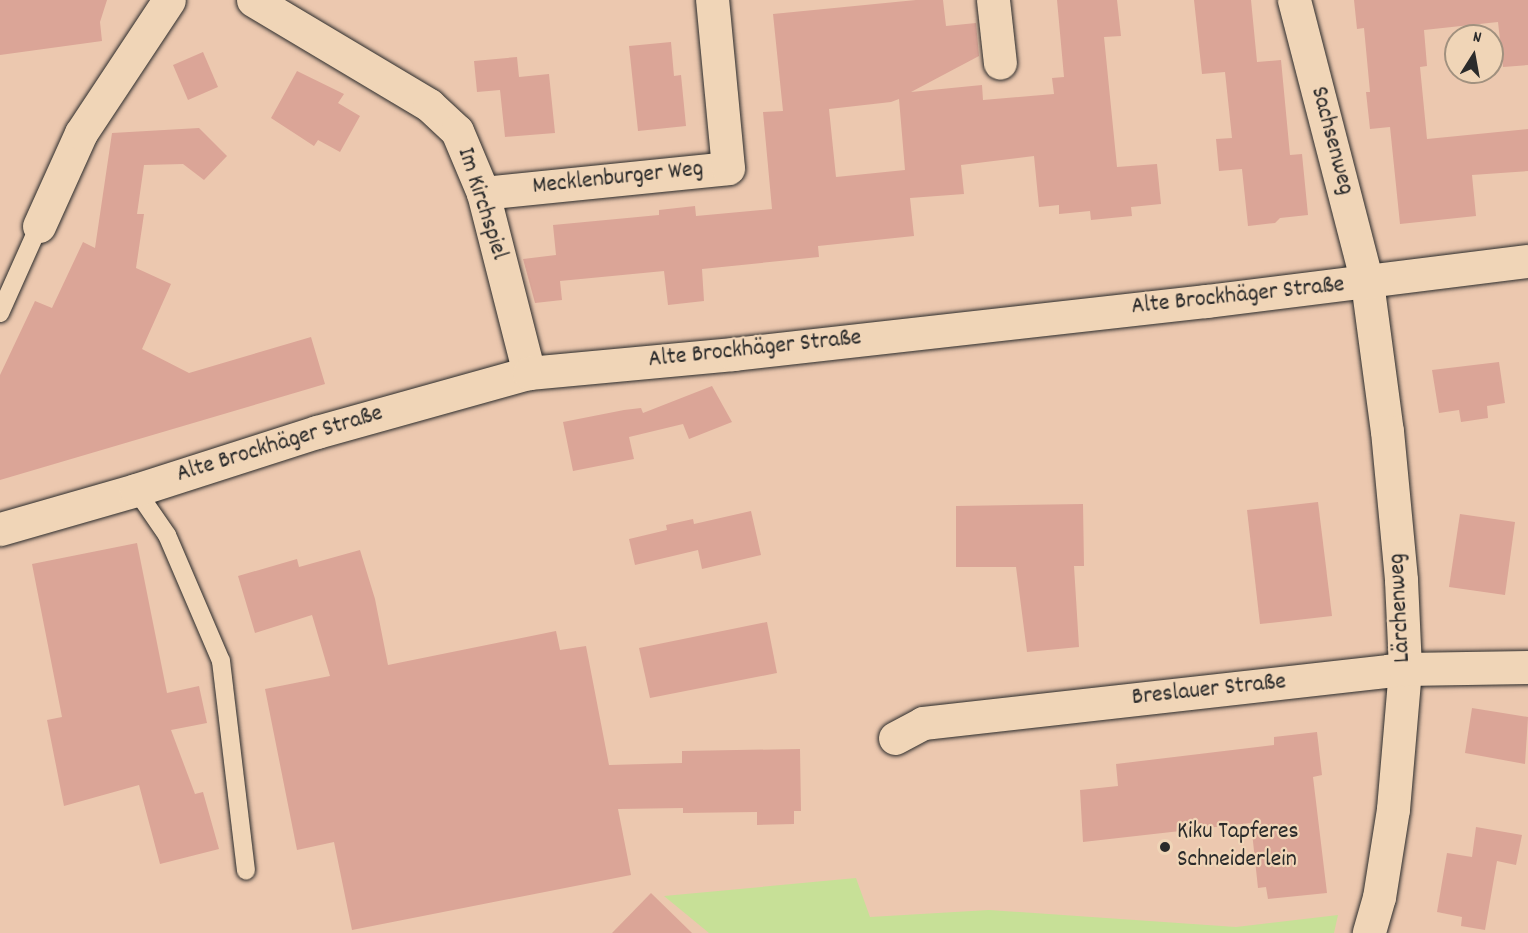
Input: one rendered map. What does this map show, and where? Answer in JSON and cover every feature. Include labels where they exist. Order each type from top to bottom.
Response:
[{"type":"street","points":[[39,226],[81,133],[169,0]]},
{"type":"street","name":"Im Kirchspiel","points":[[253,0],[429,105],[457,131],[483,193],[529,373]]},
{"type":"street","name":"Mecklenburger Weg","points":[[483,193],[728,168],[712,0]]},
{"type":"street","points":[[993,0],[1000,63]]},
{"type":"street","name":"Sachsenweg","points":[[1294,0],[1367,282]]},
{"type":"street","name":"Alte Brockhäger Straße","points":[[0,529],[136,490],[317,432],[529,373],[733,354],[1367,282],[1528,261]]},
{"type":"street","name":"Lärchenweg","points":[[1367,282],[1389,454],[1401,580],[1405,669],[1393,809],[1379,897],[1369,933]]},
{"type":"street","name":"Breslauer Straße","points":[[896,738],[923,723],[1405,669],[1528,667]]},
{"type":"lane","points":[[0,313],[39,226]]},
{"type":"lane","points":[[136,490],[167,535],[221,661],[246,871]]},
{"type":"green space","points":[[856,878],[870,917],[989,910],[1236,927],[1338,915],[1334,933],[709,933],[664,896]]},
{"type":"building","points":[[0,0],[107,0],[100,22],[102,41],[0,55]]},
{"type":"building","points":[[916,0],[943,0],[946,26],[976,23],[979,56],[911,92],[982,85],[983,100],[1054,94],[1052,78],[1064,77],[1057,0],[1117,0],[1121,36],[1104,37],[1117,167],[1157,164],[1161,204],[1131,207],[1132,216],[1091,220],[1090,211],[1059,214],[1059,205],[1039,207],[1034,156],[961,165],[964,194],[910,198],[914,236],[818,246],[819,257],[702,269],[704,301],[668,305],[664,271],[560,281],[562,300],[535,303],[523,259],[556,255],[553,225],[659,215],[659,210],[695,206],[696,216],[772,209],[763,112],[783,111],[773,14]],"holes":[[[899,99],[905,170],[836,177],[829,109],[891,102]]]},
{"type":"building","points":[[1194,0],[1251,0],[1257,62],[1281,60],[1290,155],[1302,154],[1308,215],[1280,218],[1275,223],[1248,226],[1242,169],[1219,171],[1216,139],[1232,138],[1225,72],[1202,74]]},
{"type":"building","points":[[1354,0],[1528,0],[1528,65],[1504,67],[1504,24],[1498,24],[1498,22],[1444,24],[1444,28],[1424,30],[1427,66],[1420,67],[1427,139],[1528,129],[1528,171],[1472,175],[1476,216],[1400,224],[1390,127],[1370,129],[1366,92],[1370,92],[1364,28],[1357,29]]},
{"type":"building","points":[[671,42],[674,76],[681,75],[686,126],[638,131],[629,46]]},
{"type":"building","points":[[203,52],[218,87],[188,100],[173,65]]},
{"type":"building","points":[[517,57],[519,77],[549,74],[555,133],[505,137],[500,90],[477,92],[474,61]]},
{"type":"building","points":[[297,71],[344,94],[338,103],[360,116],[340,152],[318,140],[314,146],[271,118]]},
{"type":"building","points":[[199,128],[227,156],[204,180],[183,164],[144,165],[137,214],[144,214],[136,268],[171,284],[142,349],[189,373],[311,337],[325,384],[0,480],[0,375],[35,301],[52,308],[83,242],[95,248],[112,133]]},
{"type":"building","points":[[1499,362],[1505,403],[1487,406],[1488,418],[1461,422],[1459,410],[1439,413],[1432,370]]},
{"type":"building","points":[[712,386],[732,422],[689,439],[683,424],[629,437],[634,459],[573,471],[563,422],[641,408],[643,413]]},
{"type":"building","points":[[1318,502],[1332,616],[1260,624],[1247,510]]},
{"type":"building","points":[[1083,504],[1084,566],[1074,566],[1079,647],[1027,652],[1016,567],[956,567],[956,506]]},
{"type":"building","points":[[751,511],[761,555],[702,569],[698,550],[635,565],[629,539],[667,530],[666,525],[693,519],[694,524]]},
{"type":"building","points":[[1460,514],[1515,522],[1505,595],[1449,587]]},
{"type":"building","points":[[137,543],[167,693],[199,686],[207,723],[171,730],[195,794],[203,792],[219,849],[160,864],[139,785],[64,806],[47,720],[62,717],[32,564]]},
{"type":"building","points":[[360,550],[375,599],[388,665],[556,631],[560,650],[586,646],[609,765],[682,763],[682,751],[800,749],[801,811],[794,811],[794,824],[757,825],[757,812],[683,813],[683,808],[618,809],[631,875],[352,930],[334,842],[297,850],[265,689],[330,676],[312,615],[255,633],[238,576],[297,559],[299,567]]},
{"type":"building","points":[[767,622],[777,673],[650,698],[639,648]]},
{"type":"building","points":[[1472,708],[1528,717],[1525,764],[1465,753]]},
{"type":"building","points":[[1317,732],[1322,775],[1313,777],[1327,893],[1268,899],[1266,887],[1258,888],[1251,823],[1083,842],[1080,790],[1118,786],[1116,764],[1274,745],[1274,737]]},
{"type":"building","points":[[1476,827],[1522,835],[1516,865],[1497,861],[1485,930],[1461,926],[1462,917],[1437,912],[1447,853],[1472,857]]},
{"type":"building","points":[[651,893],[692,933],[612,933]]},
{"type":"place","name":"Kiku Tapferes Schneiderlein","points":[[1165,847]]}]
